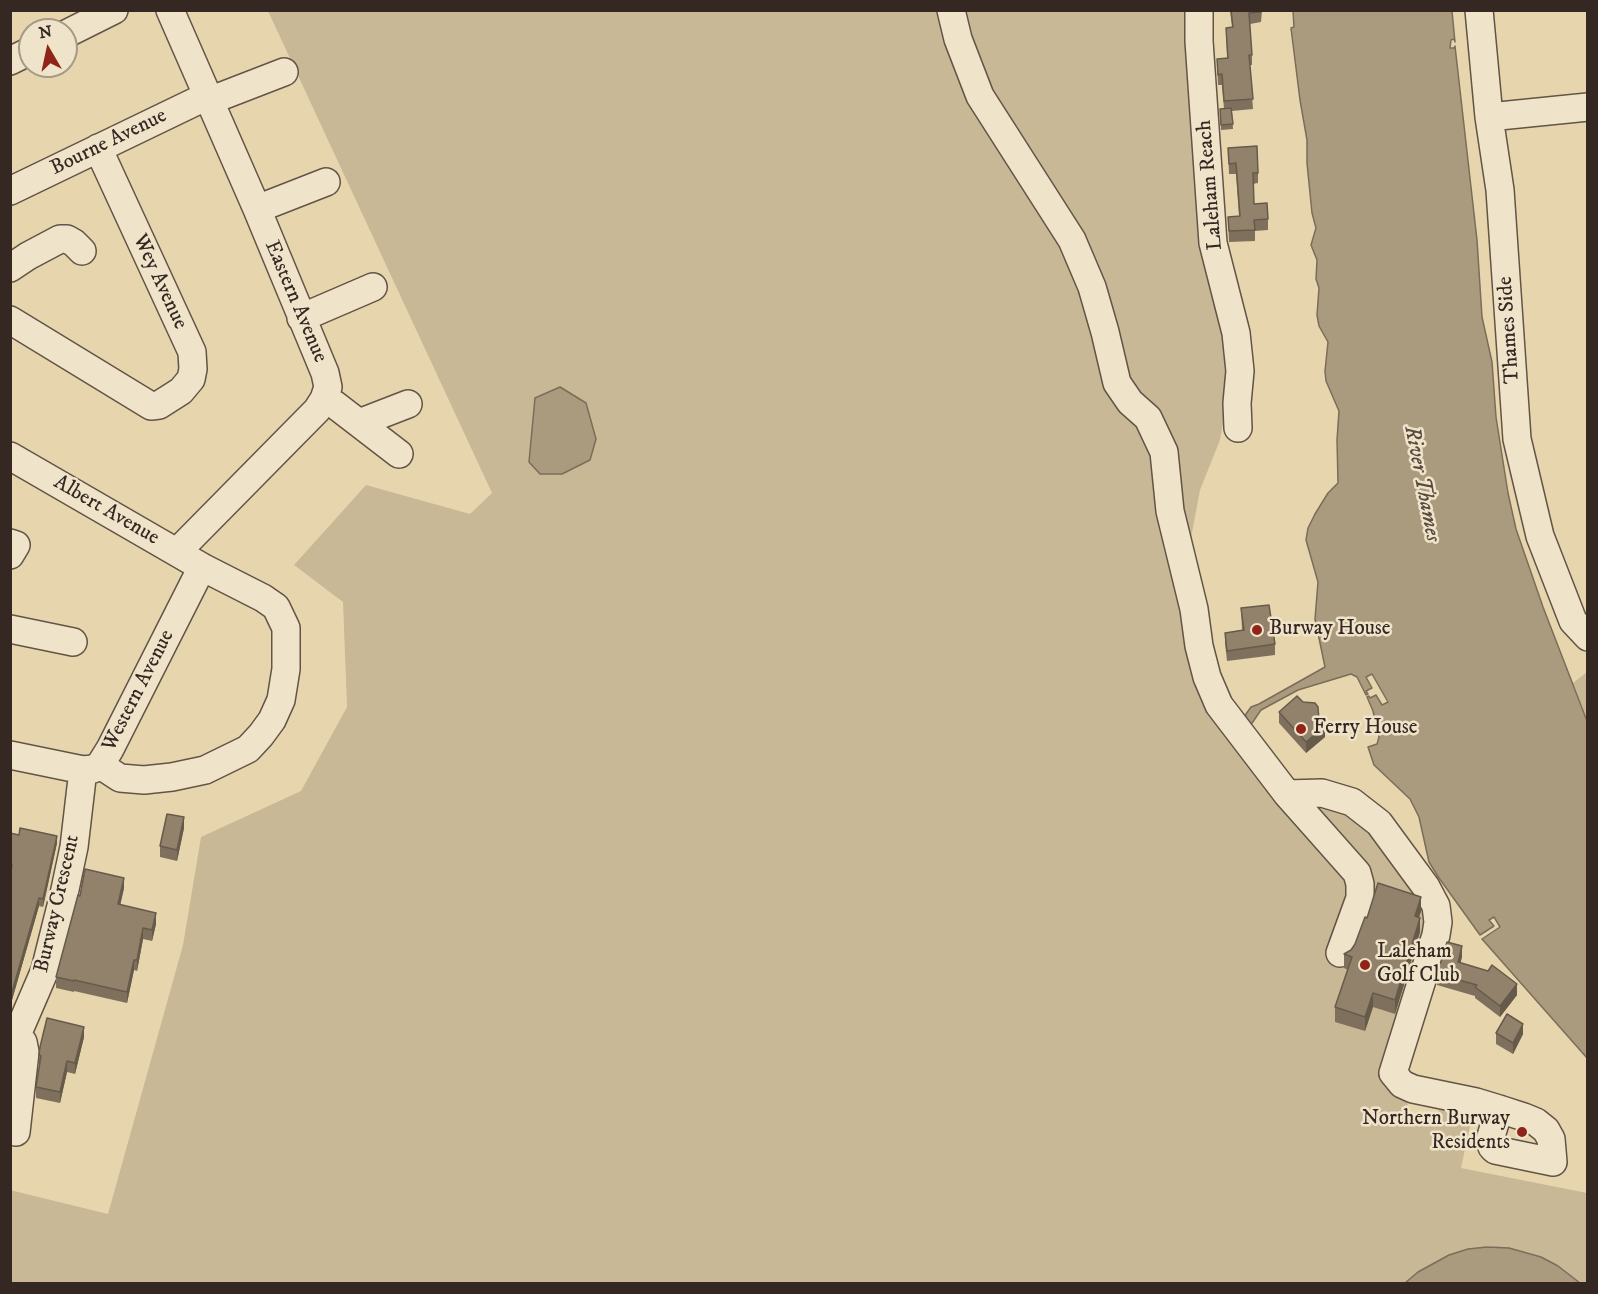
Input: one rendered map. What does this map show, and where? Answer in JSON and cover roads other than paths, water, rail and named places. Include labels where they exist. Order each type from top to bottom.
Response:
[{"type":"street","points":[[78,28],[114,10]]},
{"type":"street","name":"Eastern Avenue","points":[[170,10],[325,373],[328,387],[324,399]]},
{"type":"street","points":[[951,10],[958,39],[980,96],[1072,240],[1092,287],[1117,383],[1130,402],[1148,418],[1164,452],[1170,511],[1194,609],[1199,646],[1207,677],[1219,705],[1287,794],[1357,873],[1360,898],[1340,953]]},
{"type":"street","name":"Laleham Reach","points":[[1199,10],[1199,41],[1213,243],[1236,333],[1240,371],[1237,403],[1238,428]]},
{"type":"street","name":"Thames Side","points":[[1479,10],[1489,117],[1500,190],[1517,438],[1540,536],[1573,621],[1587,637]]},
{"type":"street","name":"Bourne Avenue","points":[[10,191],[208,98],[284,72]]},
{"type":"street","points":[[1489,117],[1587,106]]},
{"type":"street","name":"Wey Avenue","points":[[10,320],[151,406],[159,405],[181,391],[191,380],[192,352],[98,148]]},
{"type":"street","points":[[256,209],[326,182]]},
{"type":"street","points":[[10,268],[60,239],[67,239],[82,251]]},
{"type":"street","points":[[301,318],[373,287]]},
{"type":"street","points":[[177,552],[317,410],[324,399],[334,404],[399,454]]},
{"type":"street","points":[[359,423],[408,404]]},
{"type":"street","name":"Albert Avenue","points":[[10,456],[202,567],[263,598],[276,607],[286,628],[286,669],[281,700],[272,720],[248,749],[205,770],[172,777],[144,780],[120,778],[92,767]]},
{"type":"street","points":[[10,543],[15,545],[10,555]]},
{"type":"street","name":"Western Avenue","points":[[10,755],[92,767],[110,749],[202,567]]},
{"type":"street","points":[[10,629],[73,642]]},
{"type":"street","name":"Burway Crescent","points":[[16,1132],[25,1053],[23,1042],[14,1034],[45,970],[92,767]]},
{"type":"street","points":[[1287,794],[1322,793],[1352,802],[1379,823],[1426,887],[1436,906],[1438,922],[1436,935],[1393,1072],[1402,1084],[1413,1089],[1499,1109]]},
{"type":"water","name":"River Thames","points":[[1293,11],[1452,11],[1455,42],[1454,39],[1451,40],[1450,48],[1455,46],[1477,240],[1482,317],[1492,362],[1496,417],[1508,493],[1516,529],[1543,607],[1587,721],[1587,1058],[1482,939],[1500,927],[1494,917],[1489,920],[1494,926],[1480,935],[1429,862],[1419,817],[1410,799],[1374,765],[1368,747],[1377,744],[1379,737],[1367,697],[1376,695],[1382,705],[1388,702],[1372,674],[1366,677],[1372,688],[1366,691],[1368,694],[1366,695],[1357,677],[1351,674],[1298,690],[1261,710],[1248,729],[1243,723],[1251,707],[1325,667],[1315,619],[1318,582],[1306,540],[1308,528],[1315,514],[1328,493],[1338,483],[1339,411],[1326,381],[1328,342],[1319,326],[1317,315],[1319,288],[1316,279],[1317,260],[1311,245],[1316,228],[1312,213],[1307,140],[1291,28],[1294,27]]},
{"type":"water","points":[[560,387],[586,403],[596,439],[590,460],[562,474],[540,474],[529,462],[535,398]]},
{"type":"water","points":[[1509,1248],[1541,1257],[1558,1266],[1580,1283],[1405,1283],[1418,1272],[1449,1255],[1468,1249]]},
{"type":"place","name":"Burway House","points":[[1257,630]]},
{"type":"place","name":"Ferry House","points":[[1301,729]]},
{"type":"place","name":"Laleham Golf Club","points":[[1365,965]]},
{"type":"place","name":"Northern Burway Residents","points":[[1522,1132]]}]
